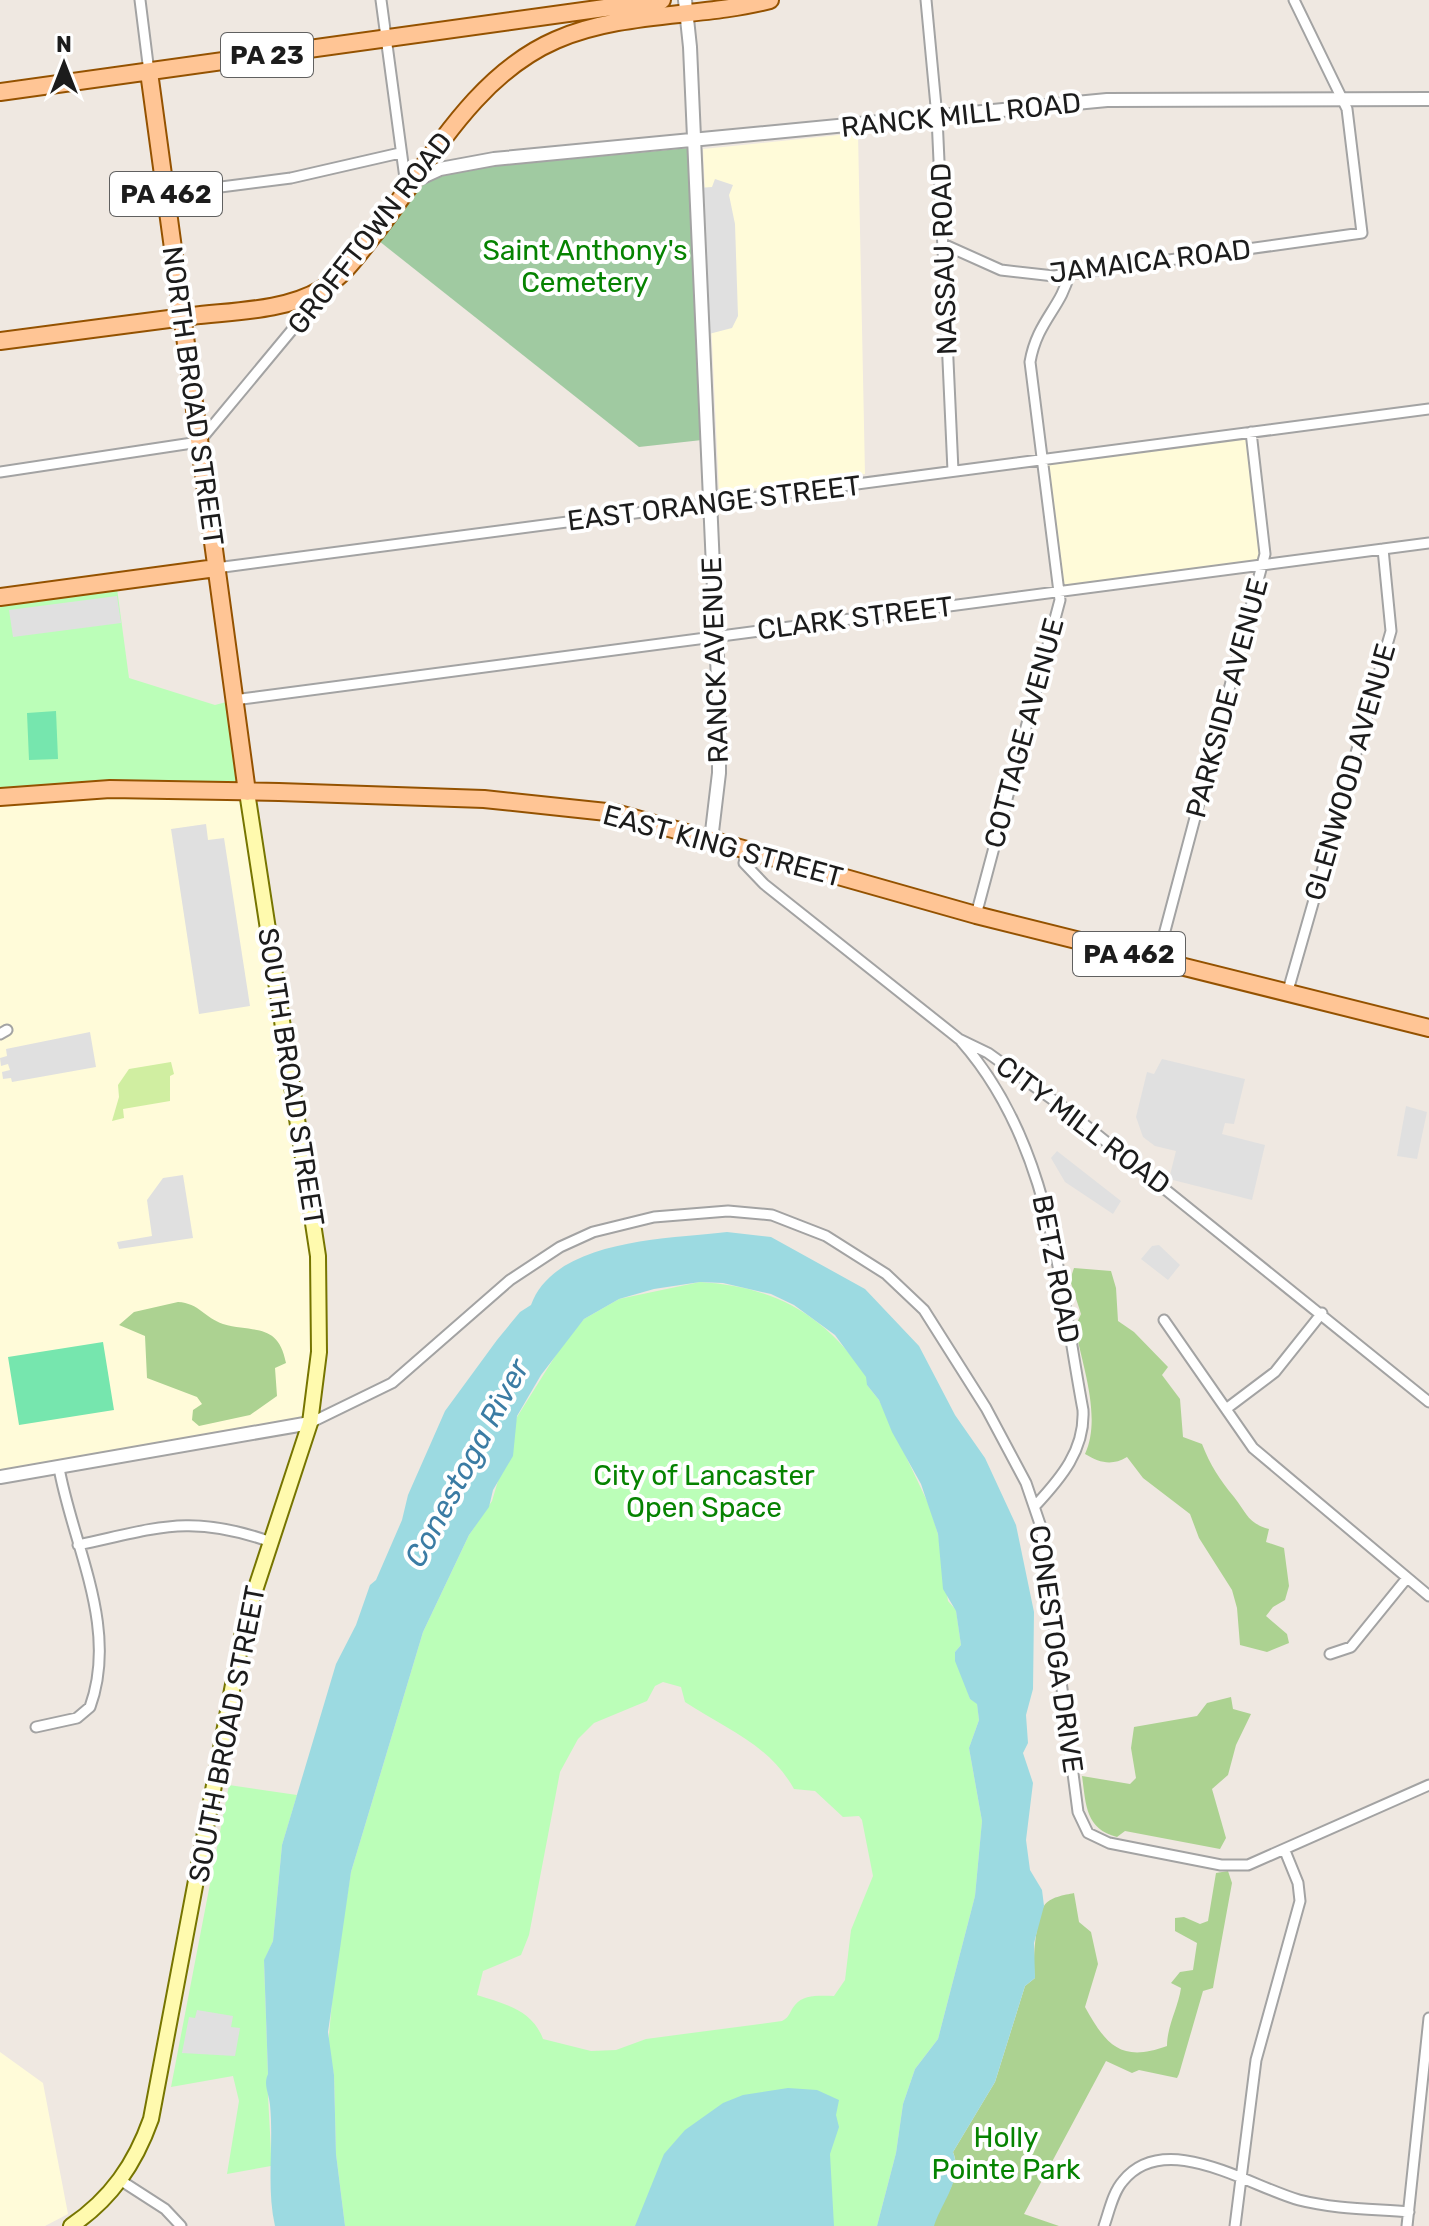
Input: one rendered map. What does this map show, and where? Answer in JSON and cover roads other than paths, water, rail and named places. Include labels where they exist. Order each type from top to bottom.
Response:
[{"type":"main road","name":"PA 23","points":[[0,92],[662,0]]},
{"type":"main road","name":"GROFFTOWN ROAD","points":[[329,284],[416,180],[482,91],[520,60],[555,40],[604,26],[687,7],[770,0]]},
{"type":"main road","name":"NORTH BROAD STREET","points":[[149,72],[247,792]]},
{"type":"main road","points":[[0,341],[295,301],[329,284]]},
{"type":"main road","name":"EAST ORANGE STREET","points":[[0,597],[216,568]]},
{"type":"main road","name":"EAST KING STREET","points":[[0,797],[110,789],[247,792],[484,799],[623,815],[976,915],[1429,1028]]},
{"type":"main road","name":"SOUTH BROAD STREET","points":[[71,2226],[101,2202],[120,2180],[144,2139],[155,2102],[241,1639],[271,1542],[295,1480],[310,1423],[320,1329],[318,1256],[247,792]]},
{"type":"street","name":"NORTH BROAD STREET","points":[[140,0],[149,72]]},
{"type":"street","points":[[381,0],[400,153],[407,179],[404,195]]},
{"type":"street","name":"NASSAU ROAD","points":[[926,0],[937,117],[953,471]]},
{"type":"street","points":[[1294,0],[1343,99]]},
{"type":"street","name":"RANCK AVENUE","points":[[687,7],[720,749],[711,840]]},
{"type":"street","name":"JAMAICA ROAD","points":[[943,244],[1001,270],[1036,276],[1362,233],[1343,99]]},
{"type":"street","name":"RANCK MILL ROAD","points":[[416,180],[440,169],[494,159],[1107,100],[1429,99]]},
{"type":"street","points":[[166,194],[291,178],[400,153]]},
{"type":"street","name":"RANCK MILL ROAD","points":[[479,157],[494,159]]},
{"type":"street","name":"COTTAGE AVENUE","points":[[976,915],[1060,603],[1030,362],[1040,326],[1061,295],[1069,274]]},
{"type":"street","name":"GROFFTOWN ROAD","points":[[199,442],[318,304],[329,284]]},
{"type":"street","name":"EAST ORANGE STREET","points":[[216,568],[1429,409]]},
{"type":"street","name":"PARKSIDE AVENUE","points":[[1157,961],[1265,554],[1251,432]]},
{"type":"street","points":[[0,472],[199,442]]},
{"type":"street","name":"CLARK STREET","points":[[234,700],[1429,543]]},
{"type":"street","name":"GLENWOOD AVENUE","points":[[1287,994],[1391,631],[1383,549]]},
{"type":"street","name":"CITY MILL ROAD","points":[[747,850],[744,863],[764,884],[959,1039],[988,1053],[1063,1107],[1429,1402]]},
{"type":"street","name":"BETZ ROAD","points":[[959,1039],[1007,1102],[1032,1159],[1083,1410],[1084,1424],[1077,1449],[1057,1483],[1035,1506]]},
{"type":"street","name":"CONESTOGA DRIVE","points":[[310,1423],[392,1383],[510,1280],[580,1237],[654,1217],[755,1212],[791,1221],[826,1236],[904,1288],[924,1310],[959,1361],[1017,1464],[1035,1506],[1050,1591],[1078,1812],[1084,1828],[1093,1837],[1109,1843],[1221,1865],[1248,1865],[1429,1785]]},
{"type":"street","points":[[1226,1409],[1275,1372],[1322,1313]]},
{"type":"street","points":[[1164,1320],[1253,1448],[1429,1596]]},
{"type":"street","points":[[0,1477],[310,1423]]},
{"type":"street","points":[[36,1727],[77,1718],[90,1707],[99,1654],[94,1597],[59,1468]]},
{"type":"street","points":[[78,1545],[193,1523],[231,1529],[271,1542]]},
{"type":"street","points":[[1330,1654],[1351,1647],[1407,1578]]},
{"type":"street","points":[[1235,2226],[1256,2060],[1300,1901],[1298,1883],[1285,1851]]},
{"type":"street","points":[[1407,2226],[1429,2018]]},
{"type":"street","points":[[1104,2226],[1123,2180],[1140,2166],[1158,2159],[1183,2158],[1316,2203],[1409,2212]]},
{"type":"street","points":[[120,2180],[165,2209],[181,2226]]},
{"type":"water","name":"Conestoga River","points":[[727,1232],[771,1237],[865,1289],[919,1346],[955,1415],[985,1458],[1016,1525],[1034,1612],[1033,1689],[1026,1715],[1028,1743],[1023,1753],[1033,1783],[1026,1840],[1030,1870],[1042,1890],[1044,1906],[1034,1943],[1035,1978],[1025,1986],[995,2082],[953,2152],[953,2181],[934,2226],[877,2226],[896,2153],[903,2104],[915,2069],[938,2039],[975,1896],[982,1821],[969,1748],[979,1720],[977,1704],[970,1699],[955,1661],[955,1652],[961,1645],[956,1611],[943,1589],[938,1534],[921,1484],[892,1432],[879,1400],[835,1335],[794,1305],[771,1294],[723,1283],[700,1282],[654,1289],[619,1299],[584,1319],[541,1375],[517,1416],[513,1456],[493,1490],[489,1507],[469,1535],[423,1632],[351,1872],[328,2032],[334,2075],[336,2154],[345,2226],[275,2226],[271,2196],[271,2120],[266,2085],[264,1960],[273,1941],[282,1845],[336,1664],[402,1520],[408,1495],[445,1411],[497,1340],[520,1312],[531,1305],[544,1283],[563,1267],[616,1246]]},
{"type":"water","points":[[788,2088],[817,2090],[839,2100],[836,2115],[839,2127],[830,2154],[834,2226],[635,2226],[664,2154],[685,2130],[723,2103],[743,2095]]},
{"type":"park label","name":"Saint Anthony's Cemetery","points":[[585,266]]},
{"type":"park label","name":"City of Lancaster Open Space","points":[[704,1491]]},
{"type":"park label","name":"Holly Pointe Park","points":[[1006,2153]]}]
